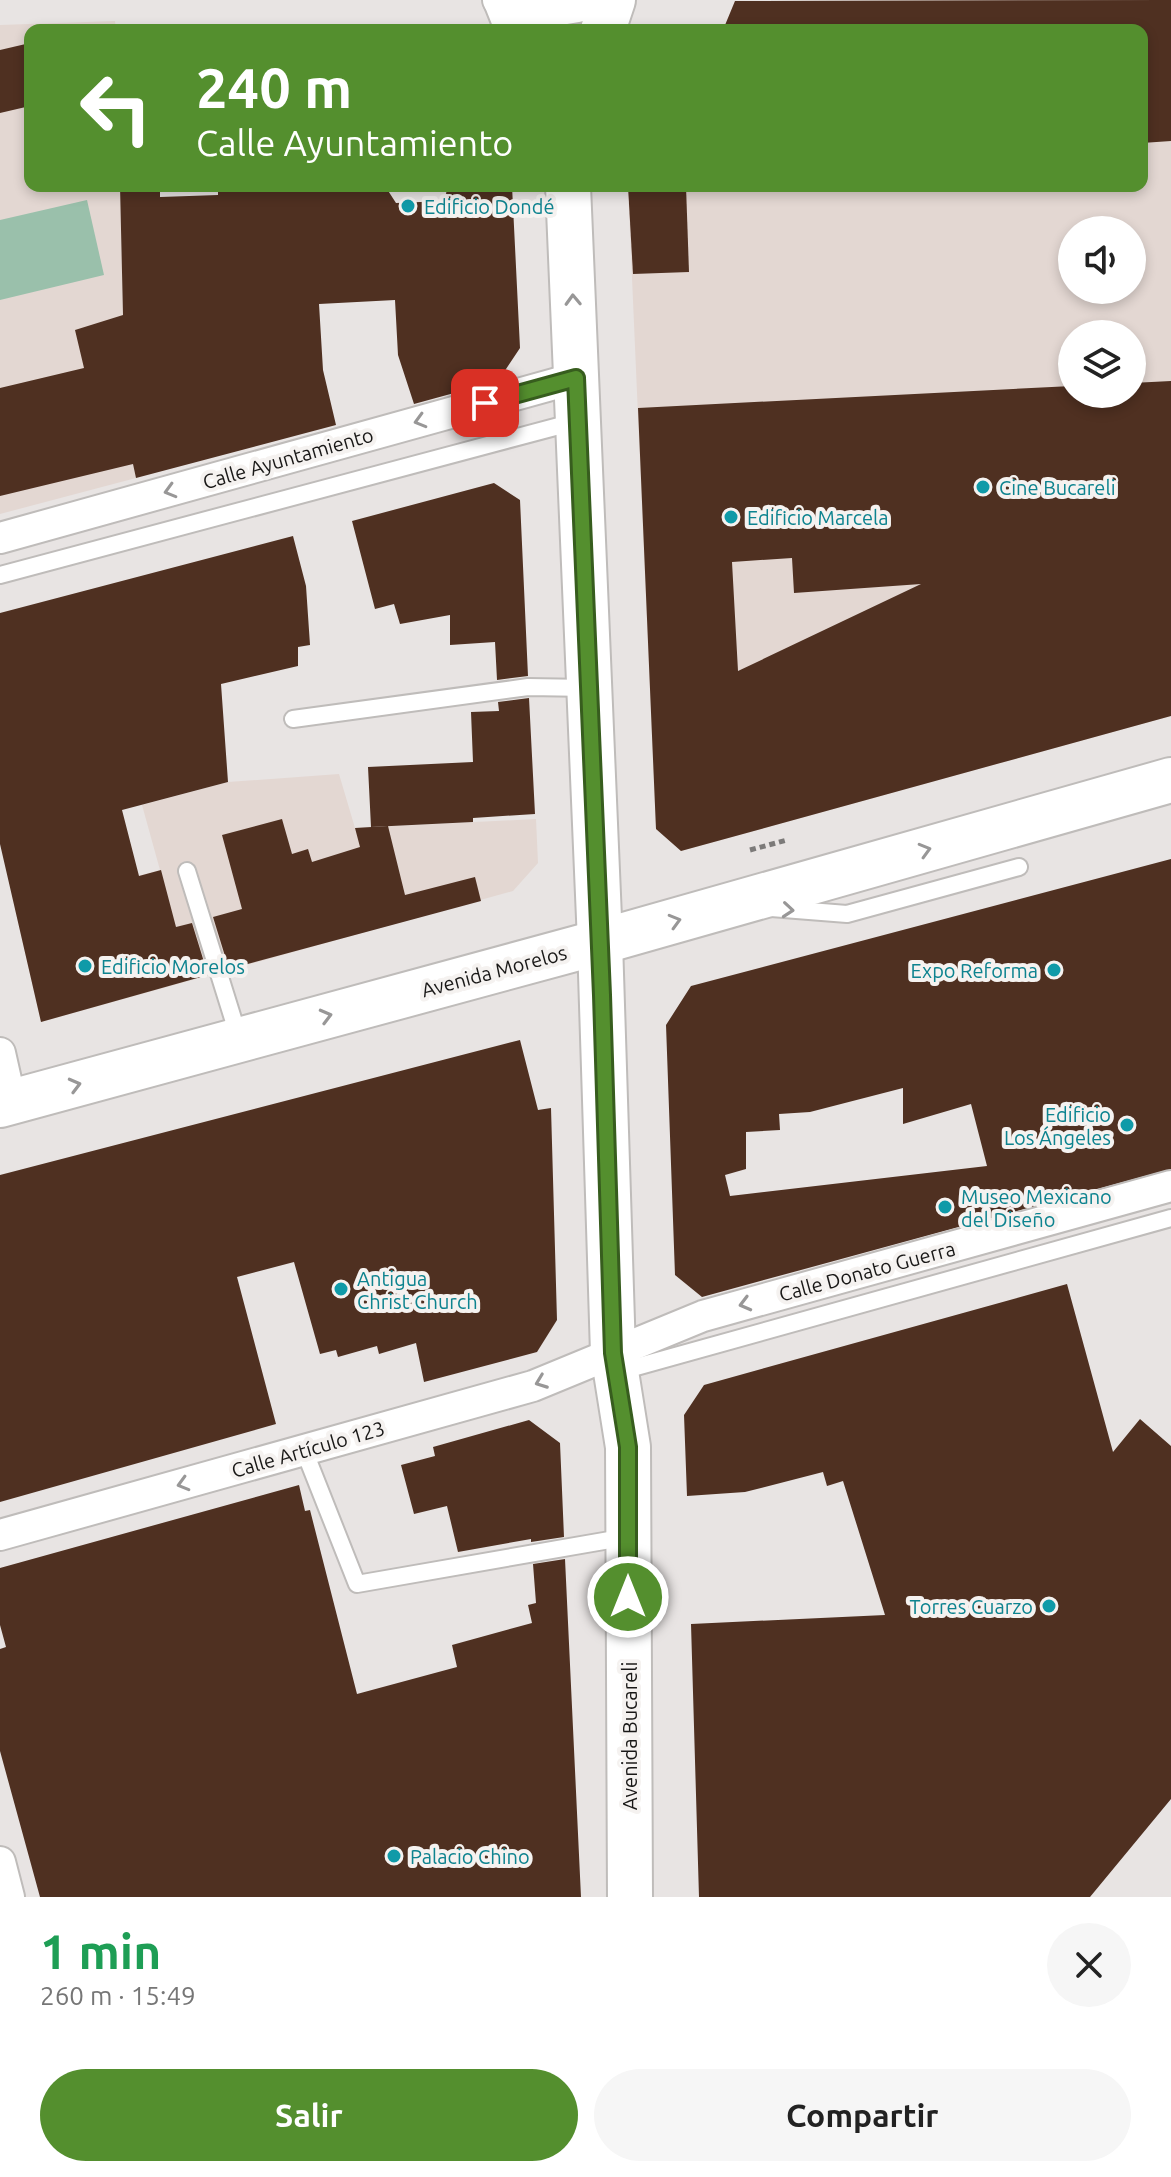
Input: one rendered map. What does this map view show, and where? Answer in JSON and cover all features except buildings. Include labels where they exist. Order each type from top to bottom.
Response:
[{"type":"main road","points":[[605,24],[613,0]]},
{"type":"main road","name":"Avenida Bucareli","points":[[568,192],[615,1363],[628,1447],[630,1897]]},
{"type":"main road","name":"Avenida Morelos","points":[[6,1104],[600,942],[1171,780]]},
{"type":"street","points":[[507,8],[543,12],[575,9],[603,0]]},
{"type":"street","name":"Calle Ayuntamiento","points":[[0,538],[576,378]]},
{"type":"street","points":[[0,1053],[6,1104]]},
{"type":"street","name":"Calle Donato Guerra","points":[[615,1363],[703,1316],[1171,1186]]},
{"type":"street","name":"Calle Artículo 123","points":[[0,1535],[615,1363]]},
{"type":"street","points":[[0,1862],[9,1897]]},
{"type":"lane","points":[[0,575],[578,421]]},
{"type":"lane","points":[[293,719],[528,687],[590,688]]},
{"type":"lane","points":[[730,905],[847,914],[1019,867]]},
{"type":"lane","points":[[187,871],[240,1039]]},
{"type":"lane","points":[[615,1363],[1171,1218]]},
{"type":"lane","points":[[304,1450],[357,1584],[628,1537]]},
{"type":"path","points":[[750,850],[787,840]]},
{"type":"shaded area","points":[[1171,0],[1171,716],[681,851],[656,829],[628,192],[1148,192],[1148,24],[725,24],[735,1]]},
{"type":"shaded area","points":[[115,21],[115,24],[29,24]]},
{"type":"shaded area","points":[[24,24],[24,192],[120,192],[126,429],[136,478],[0,514],[0,25]]},
{"type":"shaded area","points":[[339,774],[355,828],[536,819],[538,863],[513,891],[41,1022],[15,909],[160,870],[142,805],[228,782]]},
{"type":"green space","points":[[87,200],[104,275],[0,300],[0,220]]},
{"type":"place","name":"Edificio Dondé","points":[[408,206]]},
{"type":"place","name":"Cine Bucareli","points":[[983,487]]},
{"type":"place","name":"Edificio Marcela","points":[[731,517]]},
{"type":"place","name":"Edificio Morelos","points":[[85,966]]},
{"type":"place","name":"Expo Reforma","points":[[1054,970]]},
{"type":"place","name":"Edificio Los Ángeles","points":[[1127,1125]]},
{"type":"place","name":"Museo Mexicano del Diseño","points":[[945,1207]]},
{"type":"place","name":"Antigua Christ Church","points":[[341,1289]]},
{"type":"place","name":"Torres Cuarzo","points":[[1049,1606]]},
{"type":"place","name":"Palacio Chino","points":[[394,1856]]},
{"type":"route","points":[[485,403],[576,378],[602,995],[613,1353],[628,1447],[628,1597]]}]
